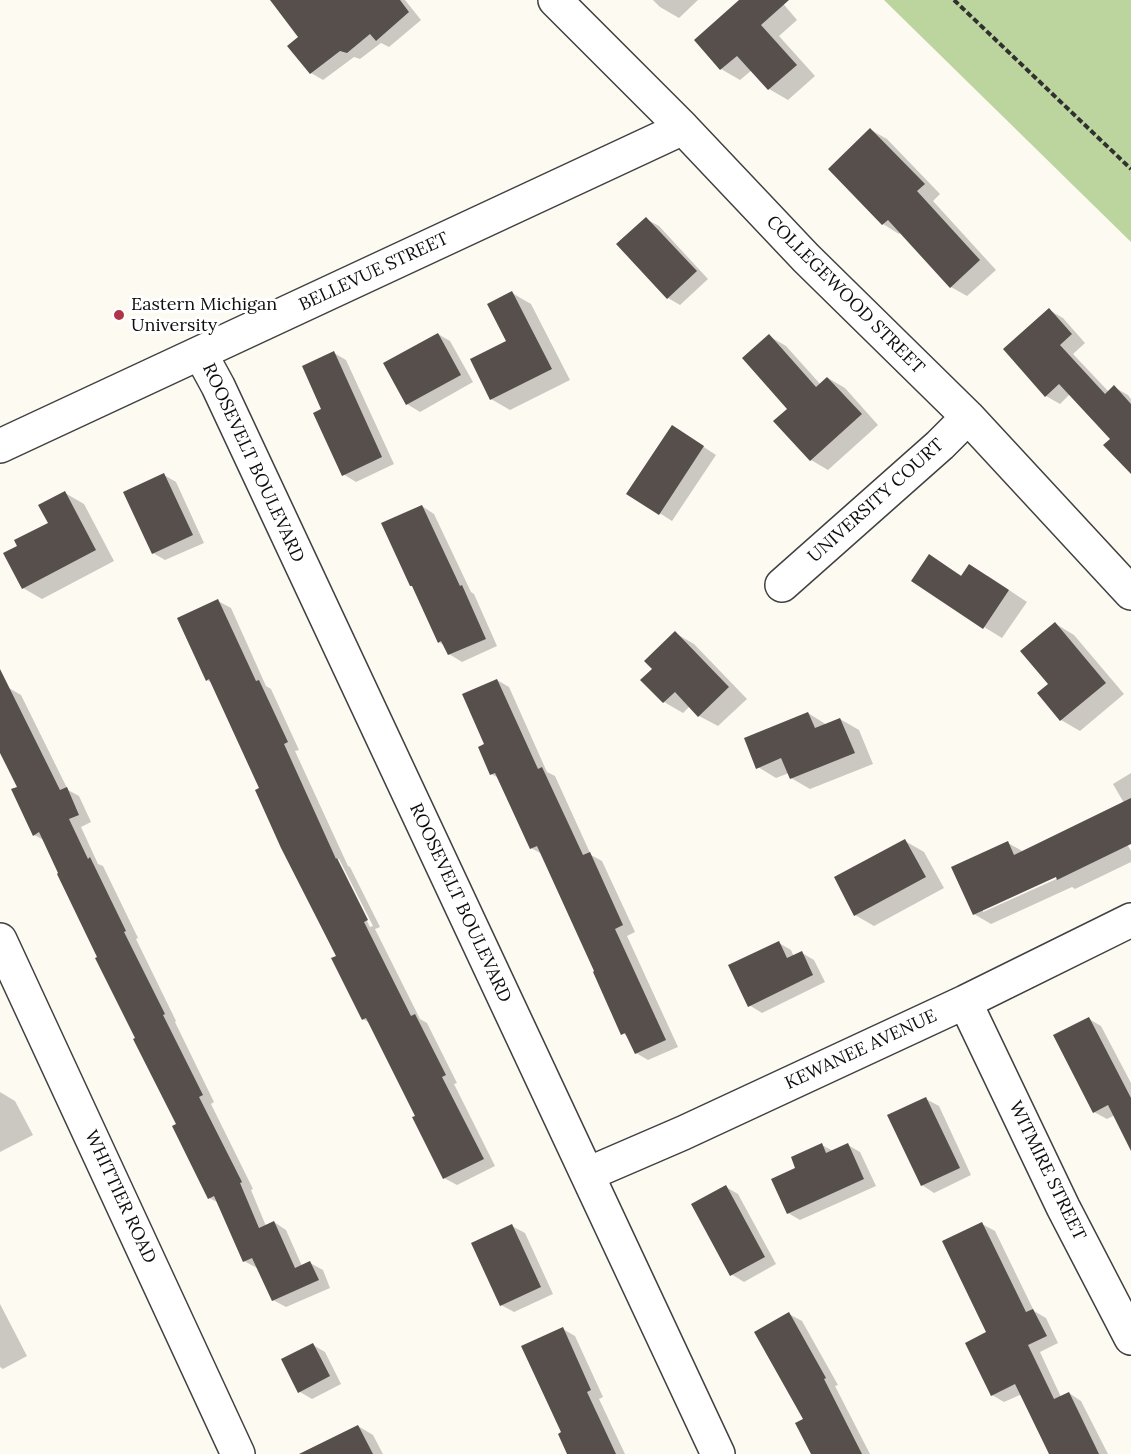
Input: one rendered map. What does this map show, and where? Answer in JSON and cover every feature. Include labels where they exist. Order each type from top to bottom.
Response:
[{"type":"street","name":"COLLEGEWOOD STREET","points":[[555,0],[683,128],[806,258],[968,417],[1131,593]]},
{"type":"street","name":"BELLEVUE STREET","points":[[0,446],[683,128]]},
{"type":"street","name":"ROOSEVELT BOULEVARD","points":[[200,352],[218,386],[718,1454]]},
{"type":"street","name":"UNIVERSITY COURT","points":[[782,585],[940,445],[968,417]]},
{"type":"street","name":"KEWANEE AVENUE","points":[[588,1174],[683,1133],[965,1002],[1131,920]]},
{"type":"street","name":"WHITTIER ROAD","points":[[0,940],[238,1454]]},
{"type":"street","name":"WITMIRE STREET","points":[[965,1002],[1063,1207],[1131,1338]]},
{"type":"path","points":[[954,0],[1131,169]]},
{"type":"green space","points":[[884,0],[1131,0],[1131,242]]},
{"type":"building","points":[[270,0],[400,0],[409,12],[376,41],[370,34],[347,53],[340,51],[310,74],[287,46],[298,37]]},
{"type":"building","points":[[739,0],[789,0],[761,25],[797,65],[768,90],[737,56],[720,70],[694,40]]},
{"type":"building","points":[[870,128],[925,184],[917,191],[980,260],[950,288],[888,220],[882,225],[828,169]]},
{"type":"building","points":[[646,217],[697,271],[667,299],[616,244]]},
{"type":"building","points":[[512,291],[552,369],[490,400],[470,359],[506,341],[487,304]]},
{"type":"building","points":[[1049,308],[1072,334],[1060,345],[1105,394],[1114,385],[1131,404],[1131,474],[1103,445],[1110,439],[1059,384],[1045,397],[1003,349]]},
{"type":"building","points":[[438,333],[461,375],[406,405],[383,363]]},
{"type":"building","points":[[769,334],[816,387],[827,377],[862,414],[810,461],[773,421],[787,409],[742,358]]},
{"type":"building","points":[[334,351],[382,457],[342,476],[313,413],[321,409],[302,366]]},
{"type":"building","points":[[672,425],[704,446],[659,515],[626,494]]},
{"type":"building","points":[[164,473],[193,535],[152,554],[123,492]]},
{"type":"building","points":[[65,491],[96,550],[22,589],[3,553],[17,546],[14,540],[48,523],[38,505]]},
{"type":"building","points":[[422,505],[486,639],[448,655],[441,641],[438,643],[381,523]]},
{"type":"building","points":[[929,554],[961,576],[969,564],[1009,590],[983,629],[911,581]]},
{"type":"building","points":[[218,599],[256,681],[259,680],[288,742],[284,744],[336,859],[368,920],[364,922],[411,1016],[415,1014],[446,1075],[442,1077],[484,1159],[443,1179],[412,1117],[415,1116],[366,1018],[362,1020],[331,958],[336,956],[281,848],[255,790],[259,788],[209,679],[206,681],[177,618]]},
{"type":"building","points":[[1055,622],[1106,683],[1060,721],[1037,693],[1048,684],[1020,651]]},
{"type":"building","points":[[675,631],[729,687],[698,717],[675,692],[663,703],[640,680],[652,669],[644,661]]},
{"type":"building","points":[[0,669],[60,790],[67,787],[79,815],[69,819],[126,931],[124,932],[203,1095],[199,1097],[242,1182],[240,1183],[259,1228],[274,1221],[295,1268],[310,1261],[319,1280],[272,1301],[252,1258],[243,1262],[214,1196],[208,1199],[172,1126],[176,1124],[133,1039],[135,1038],[95,958],[97,957],[39,832],[33,836],[11,789],[17,787],[0,753]]},
{"type":"building","points":[[497,679],[538,769],[542,767],[583,855],[590,852],[623,925],[615,929],[666,1040],[635,1054],[625,1033],[621,1035],[537,846],[530,849],[495,773],[490,775],[478,747],[484,744],[462,694]]},
{"type":"building","points":[[808,712],[815,728],[840,718],[855,753],[790,779],[781,758],[756,769],[744,738]]},
{"type":"building","points":[[1131,798],[1131,844],[1057,880],[1056,877],[973,915],[951,867],[1008,841],[1014,855]]},
{"type":"building","points":[[905,839],[926,877],[854,916],[834,877]]},
{"type":"building","points":[[779,941],[787,958],[802,951],[813,975],[748,1007],[728,965]]},
{"type":"building","points":[[1089,1017],[1131,1098],[1131,1151],[1108,1105],[1093,1113],[1053,1035]]},
{"type":"building","points":[[926,1097],[960,1168],[921,1186],[887,1115]]},
{"type":"building","points":[[822,1143],[826,1153],[848,1143],[864,1179],[787,1214],[771,1179],[795,1168],[791,1157]]},
{"type":"building","points":[[726,1185],[765,1257],[730,1276],[691,1204]]},
{"type":"building","points":[[982,1222],[1026,1312],[1033,1309],[1047,1336],[1028,1345],[1054,1399],[1069,1392],[1099,1454],[1049,1454],[1015,1384],[991,1396],[965,1343],[986,1332],[942,1241]]},
{"type":"building","points":[[512,1224],[541,1287],[500,1306],[471,1243]]},
{"type":"building","points":[[789,1312],[826,1378],[824,1379],[862,1454],[811,1454],[795,1423],[803,1419],[754,1332]]},
{"type":"building","points":[[563,1327],[591,1390],[587,1392],[616,1454],[567,1454],[558,1434],[561,1432],[521,1346]]},
{"type":"building","points":[[313,1343],[330,1376],[298,1393],[281,1359]]},
{"type":"building","points":[[358,1425],[373,1454],[299,1454]]},
{"type":"place","name":"Eastern Michigan University","points":[[119,315]]}]
